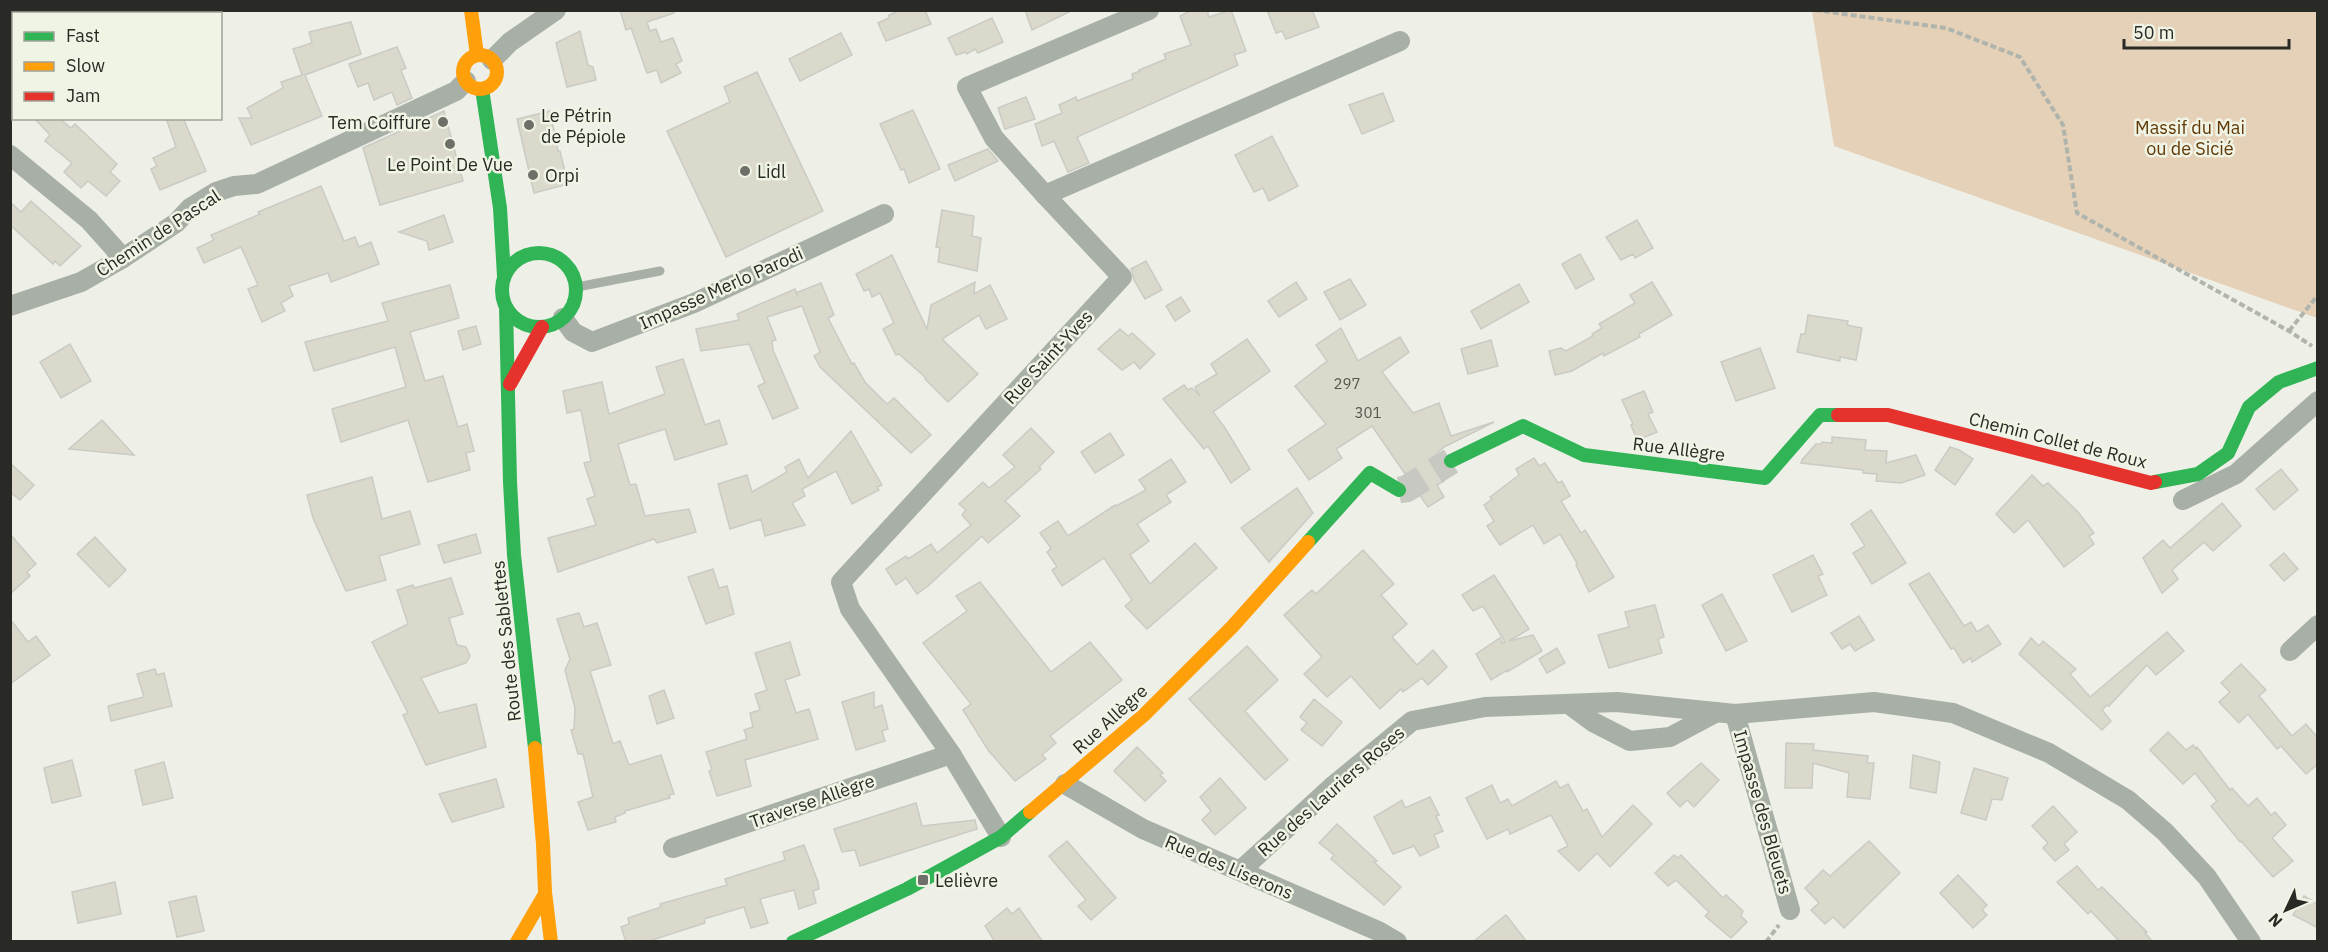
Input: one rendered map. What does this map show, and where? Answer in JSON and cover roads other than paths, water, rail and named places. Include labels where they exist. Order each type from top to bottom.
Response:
[{"type":"street","points":[[471,10],[485,57],[497,68],[497,78],[491,86],[474,85]]},
{"type":"street","points":[[504,276],[517,260],[527,255],[541,253],[555,257],[567,266],[577,287],[572,307],[563,318],[554,324],[542,327],[520,322],[506,307],[502,286],[504,276],[500,208],[474,85],[463,73],[470,58],[485,57],[556,10]]},
{"type":"street","points":[[1149,10],[967,87],[994,138],[1045,195],[1401,41]]},
{"type":"street","name":"Chemin de Pascal","points":[[10,306],[81,282],[176,224],[190,208],[216,192],[234,186],[257,184],[456,91],[474,85]]},
{"type":"street","points":[[10,155],[89,220],[123,258]]},
{"type":"street","name":"Rue Saint-Yves","points":[[1001,837],[951,754],[850,609],[841,582],[1122,277],[1045,195]]},
{"type":"street","points":[[500,208],[521,234],[541,253]]},
{"type":"street","name":"Impasse Merlo Parodi","points":[[563,318],[573,332],[592,342],[694,303],[884,214]]},
{"type":"street","name":"Route des Sablettes","points":[[506,307],[510,384],[511,507],[540,790],[546,874],[545,894],[551,942]]},
{"type":"street","name":"Route des Sablettes","points":[[510,384],[542,327]]},
{"type":"street","name":"Chemin Collet de Roux","points":[[1888,415],[2151,483],[2198,474],[2228,453],[2249,407],[2279,382],[2318,368]]},
{"type":"street","points":[[2183,500],[2236,474],[2318,401]]},
{"type":"street","name":"Rue Allègre","points":[[1451,461],[1523,426],[1584,455],[1765,478],[1820,415],[1888,415]]},
{"type":"street","name":"Rue Allègre","points":[[793,942],[907,889],[1001,837],[1144,715],[1232,627],[1370,473],[1399,490]]},
{"type":"street","points":[[2289,651],[2318,625]]},
{"type":"street","name":"Rue des Lauriers Roses","points":[[1240,871],[1334,785],[1412,720],[1485,707],[1617,702],[1726,713],[1874,702],[1953,713],[2049,753],[2128,800],[2165,832],[2207,877],[2251,942]]},
{"type":"street","name":"Rue des Lauriers Roses","points":[[1570,705],[1593,722],[1630,741],[1670,737],[1726,713]]},
{"type":"street","name":"Impasse des Bleuets","points":[[1726,713],[1790,910]]},
{"type":"street","name":"Traverse Allègre","points":[[673,848],[951,754]]},
{"type":"street","name":"Rue des Liserons","points":[[1065,784],[1143,829],[1378,931],[1397,942]]},
{"type":"street","name":"Route des Sablettes","points":[[517,942],[545,894]]},
{"type":"lane","points":[[577,287],[660,271]]},
{"type":"tunnel","points":[[1399,490],[1406,489],[1451,461]]},
{"type":"place","name":"Tem Coiffure","points":[[443,122]]},
{"type":"place","name":"Le Pétrin de Pépiole","points":[[529,125]]},
{"type":"place","name":"Le Point De Vue","points":[[450,144]]},
{"type":"place","name":"Lidl","points":[[745,171]]},
{"type":"place","name":"Orpi","points":[[533,175]]},
{"type":"place","name":"Lelièvre","points":[[923,880]]},
{"type":"park label","name":"Massif du Mai ou de Sicié","points":[[2190,137]]}]
